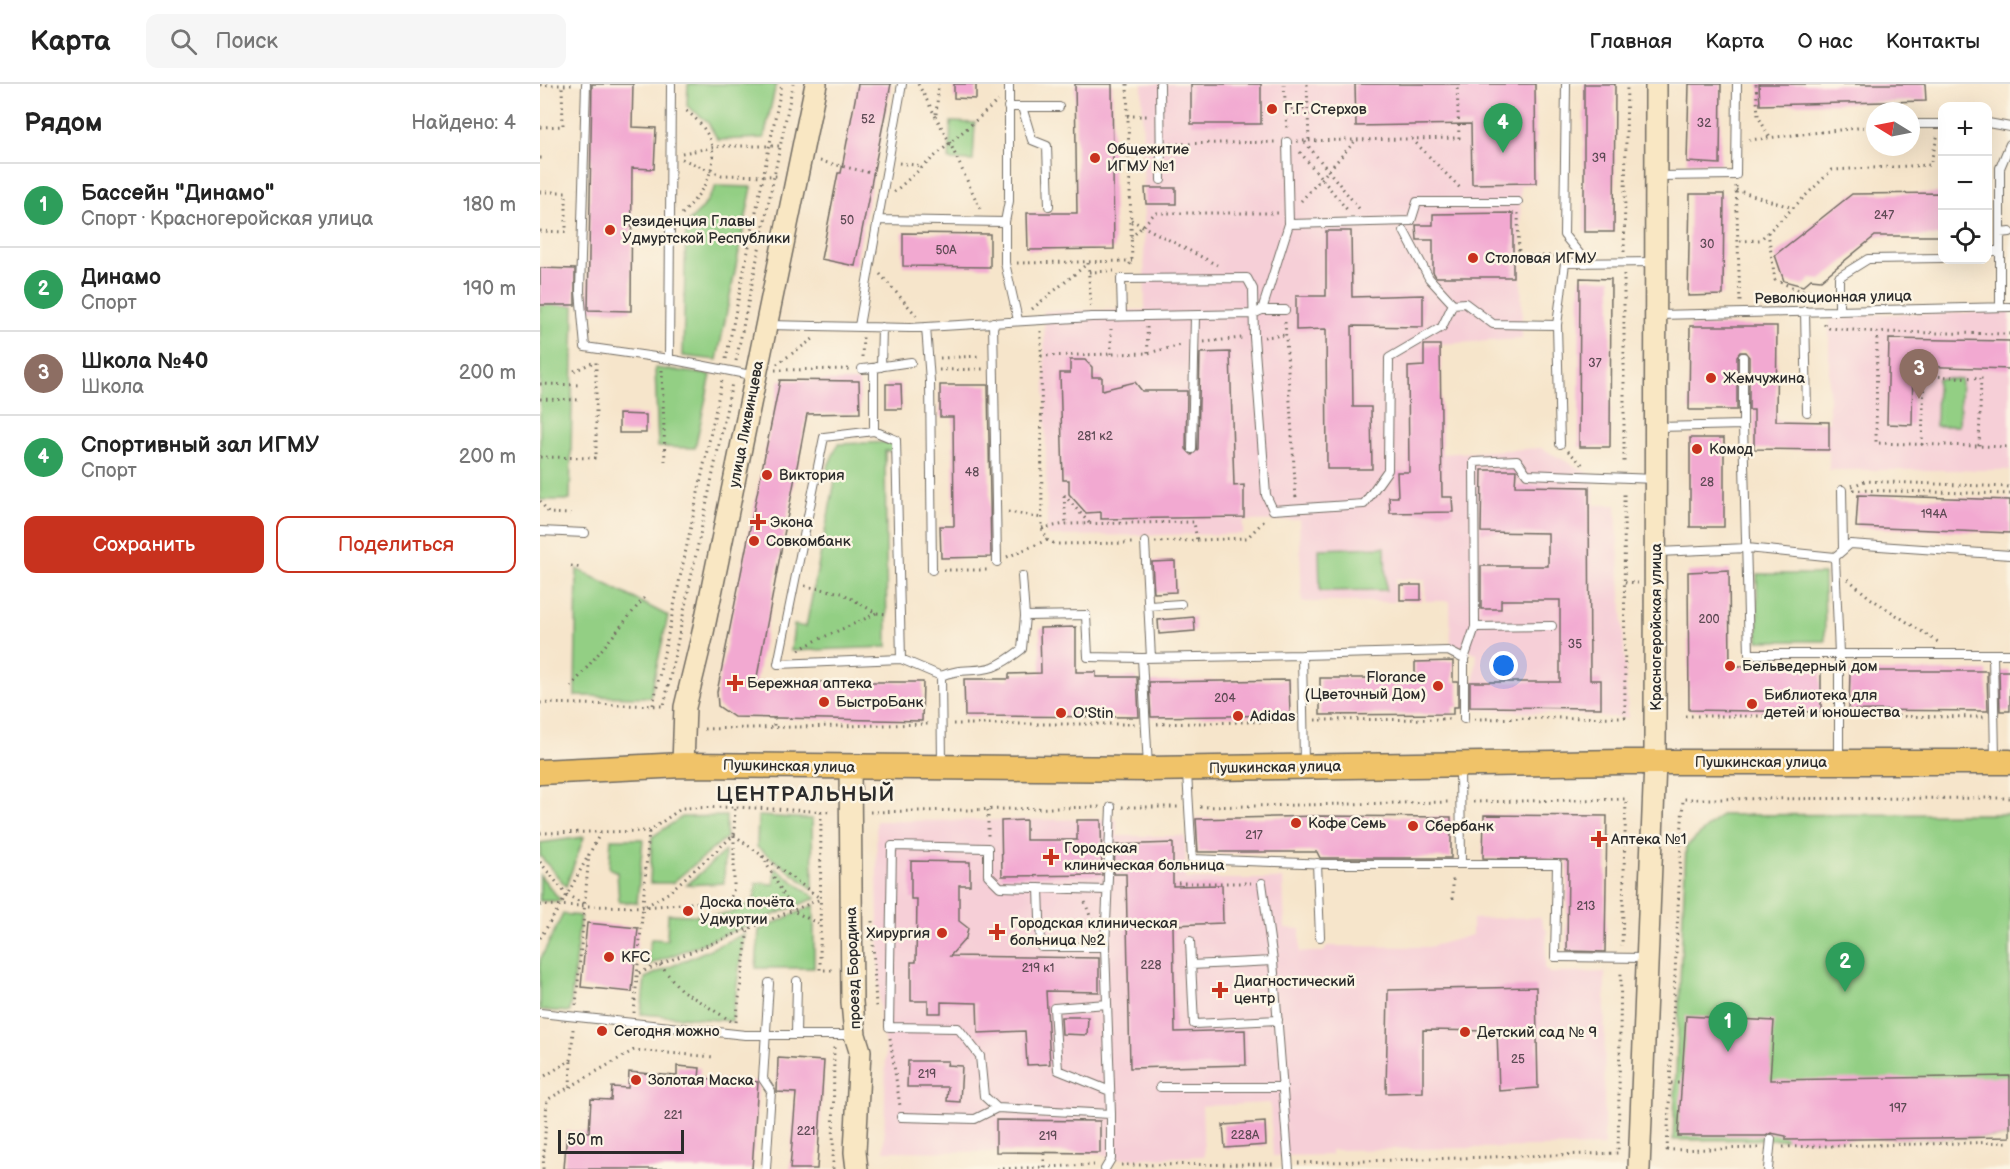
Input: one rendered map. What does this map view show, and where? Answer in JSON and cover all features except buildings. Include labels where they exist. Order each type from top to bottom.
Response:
[{"type":"main road","name":"Пушкинская улица","points":[[540,772],[683,765],[1148,769],[1655,762],[2003,762]]},
{"type":"street","name":"улица Лихвинцева","points":[[683,765],[685,707],[766,373],[766,325],[796,179],[811,155],[816,84]]},
{"type":"street","name":"Красногеройская улица","points":[[1639,1169],[1655,762],[1658,176],[1656,84]]},
{"type":"street","name":"проезд Бородина","points":[[850,767],[852,1002],[845,1034],[860,1051],[855,1152],[857,1169]]},
{"type":"lane","points":[[586,84],[580,291],[585,346],[734,371],[766,373]]},
{"type":"lane","points":[[669,359],[671,84]]},
{"type":"lane","points":[[861,326],[870,262],[902,84]]},
{"type":"lane","points":[[1160,84],[1161,180]]},
{"type":"lane","points":[[1566,84],[1564,235],[1587,263]]},
{"type":"lane","points":[[1658,176],[1736,175],[1737,84]]},
{"type":"lane","points":[[1009,88],[1009,201],[1005,222],[1005,263],[1018,320]]},
{"type":"lane","points":[[1008,107],[1059,107]]},
{"type":"lane","points":[[1022,107],[1032,140],[1047,146],[1049,206]]},
{"type":"lane","points":[[1920,124],[1938,124]]},
{"type":"lane","points":[[1992,124],[2010,127]]},
{"type":"lane","points":[[1262,310],[1289,224],[1287,142]]},
{"type":"lane","points":[[2000,307],[2000,168],[2010,144]]},
{"type":"lane","points":[[1289,224],[1370,222],[1404,226],[1411,221],[1417,202],[1518,202]]},
{"type":"lane","points":[[878,220],[1005,222]]},
{"type":"lane","points":[[1404,226],[1429,278],[1453,304]]},
{"type":"lane","points":[[2000,233],[2010,232]]},
{"type":"lane","points":[[1992,251],[2000,251]]},
{"type":"lane","points":[[1839,310],[1839,278],[1868,259],[1938,258]]},
{"type":"lane","points":[[1560,444],[1557,325],[1565,262],[1657,262]]},
{"type":"lane","points":[[1122,316],[1121,279],[1239,276],[1247,278],[1253,289],[1254,337],[1266,495],[1273,510],[1365,504],[1388,470],[1389,358],[1442,327],[1453,304]]},
{"type":"lane","points":[[1453,304],[1465,303],[1493,324],[1557,325]]},
{"type":"lane","name":"Революционная улица","points":[[1657,315],[2010,307]]},
{"type":"lane","points":[[766,325],[926,327],[1018,320],[1253,314],[1262,310],[1285,310]]},
{"type":"lane","points":[[1807,412],[1809,311]]},
{"type":"lane","points":[[1192,449],[1195,316]]},
{"type":"lane","points":[[993,322],[998,562]]},
{"type":"lane","points":[[880,367],[882,327]]},
{"type":"lane","points":[[926,327],[926,358],[929,370],[932,570]]},
{"type":"lane","points":[[1743,357],[1749,654],[2010,654]]},
{"type":"lane","points":[[874,431],[874,368],[911,362]]},
{"type":"lane","points":[[862,369],[880,367]]},
{"type":"lane","points":[[1656,427],[1743,425]]},
{"type":"lane","points":[[901,659],[896,440],[874,431],[824,437],[778,664],[901,659],[941,676],[956,669],[991,668],[1022,649],[1025,616],[1022,576]]},
{"type":"lane","points":[[1464,719],[1464,660],[1475,627],[1474,462],[1517,460],[1527,474],[1624,480],[1656,479]]},
{"type":"lane","points":[[1842,490],[1843,549]]},
{"type":"lane","points":[[540,531],[585,533]]},
{"type":"lane","points":[[1145,542],[1151,658]]},
{"type":"lane","points":[[1839,762],[1839,654],[1835,557],[1850,544],[2010,555]]},
{"type":"lane","points":[[1656,552],[1747,549],[1835,557]]},
{"type":"lane","points":[[1149,606],[1181,604]]},
{"type":"lane","points":[[1025,616],[1086,615],[1088,657],[1151,658],[1448,651],[1464,660]]},
{"type":"lane","points":[[1475,627],[1552,626]]},
{"type":"lane","points":[[1993,654],[2003,762]]},
{"type":"lane","points":[[1302,655],[1305,767]]},
{"type":"lane","points":[[1142,658],[1148,769]]},
{"type":"lane","points":[[941,676],[942,767]]},
{"type":"lane","points":[[1457,864],[1460,766]]},
{"type":"lane","points":[[1187,768],[1192,859],[1317,863],[1557,864],[1555,957],[1647,958]]},
{"type":"lane","points":[[1105,1167],[1111,1159],[1107,1004],[1103,947],[1111,807]]},
{"type":"lane","points":[[997,1108],[984,1096],[980,1056],[958,1028],[889,1027],[892,846],[988,848],[988,875],[1000,887],[1107,890]]},
{"type":"lane","points":[[1317,863],[1320,936]]},
{"type":"lane","points":[[1262,883],[1273,961],[1289,1166]]},
{"type":"lane","points":[[1039,888],[1041,947],[1103,947]]},
{"type":"lane","points":[[1190,940],[1194,1024],[1278,1020]]},
{"type":"lane","points":[[1191,965],[1273,961]]},
{"type":"lane","points":[[796,1035],[797,981]]},
{"type":"lane","points":[[766,1169],[771,1091],[763,1079],[769,983]]},
{"type":"lane","points":[[1107,1004],[1054,1008],[1058,1070],[1110,1090]]},
{"type":"lane","points":[[540,1013],[746,1035],[845,1034]]},
{"type":"lane","points":[[1160,1088],[1283,1087]]},
{"type":"lane","points":[[901,1117],[975,1119],[997,1108],[1111,1114]]},
{"type":"lane","points":[[1768,1169],[1771,1143]]},
{"type":"path","points":[[540,85],[586,84]]},
{"type":"path","points":[[653,706],[782,84]]},
{"type":"path","points":[[540,703],[664,706],[793,84]]},
{"type":"path","points":[[918,84],[949,141],[986,221]]},
{"type":"path","points":[[936,116],[939,84]]},
{"type":"path","points":[[1121,279],[1132,261],[1127,84]]},
{"type":"path","points":[[1160,144],[1287,142],[1284,84]]},
{"type":"path","points":[[1307,84],[1307,141],[1370,222]]},
{"type":"path","points":[[1358,222],[1292,142],[1459,138],[1457,84]]},
{"type":"path","points":[[704,729],[774,726],[1146,724],[1625,717],[1624,263],[1627,84]]},
{"type":"path","points":[[1756,84],[1758,116],[1770,138]]},
{"type":"path","points":[[540,127],[563,126],[562,85]]},
{"type":"path","points":[[880,204],[1009,88]]},
{"type":"path","points":[[670,221],[692,204],[702,191],[712,171],[712,148],[697,120],[671,102]]},
{"type":"path","points":[[1285,109],[1308,108]]},
{"type":"path","points":[[1127,116],[1160,116]]},
{"type":"path","points":[[1736,141],[1866,127]]},
{"type":"path","points":[[1740,241],[1760,240],[1832,170],[1930,165],[1938,135]]},
{"type":"path","points":[[1412,139],[1474,202]]},
{"type":"path","points":[[1131,238],[1155,213],[1290,213],[1356,140]]},
{"type":"path","points":[[671,154],[712,148],[780,146],[886,176]]},
{"type":"path","points":[[671,154],[722,175],[775,175],[796,179]]},
{"type":"path","points":[[888,162],[923,166]]},
{"type":"path","points":[[1736,175],[1740,241],[1740,313]]},
{"type":"path","points":[[1736,190],[1793,208]]},
{"type":"path","points":[[540,192],[566,192],[566,232]]},
{"type":"path","points":[[1518,202],[1519,256],[1566,256],[1565,262]]},
{"type":"path","points":[[1131,220],[1239,276]]},
{"type":"path","points":[[540,231],[581,232]]},
{"type":"path","points":[[1768,232],[1775,280],[1799,290],[1823,293]]},
{"type":"path","points":[[1005,263],[1132,261]]},
{"type":"path","points":[[870,262],[926,327]]},
{"type":"path","points":[[1088,262],[1092,317]]},
{"type":"path","points":[[1018,320],[1088,262]]},
{"type":"path","points":[[1285,310],[1296,509]]},
{"type":"path","points":[[1809,311],[1829,328],[1877,332],[2010,334]]},
{"type":"path","points":[[1111,354],[1112,317]]},
{"type":"path","points":[[1041,319],[1041,528],[1047,540],[1055,544],[1247,538],[1273,510]]},
{"type":"path","points":[[776,364],[832,326]]},
{"type":"path","points":[[766,373],[862,369],[861,326]]},
{"type":"path","points":[[1877,332],[1876,444],[2010,447]]},
{"type":"path","points":[[1147,335],[1148,353]]},
{"type":"path","points":[[1195,343],[1286,335]]},
{"type":"path","points":[[1041,356],[1148,353],[1178,346]]},
{"type":"path","points":[[926,358],[994,356]]},
{"type":"path","points":[[574,371],[601,360]]},
{"type":"path","points":[[540,457],[596,458],[594,362]]},
{"type":"path","points":[[654,367],[672,369]]},
{"type":"path","points":[[662,368],[665,461]]},
{"type":"path","points":[[929,370],[994,369]]},
{"type":"path","points":[[1922,445],[1924,376],[1981,378],[1979,447]]},
{"type":"path","points":[[540,384],[582,385]]},
{"type":"path","points":[[540,399],[582,400]]},
{"type":"path","points":[[1560,444],[1598,478]]},
{"type":"path","points":[[1842,490],[1865,481],[2010,487]]},
{"type":"path","points":[[1842,490],[2010,494]]},
{"type":"path","points":[[1066,524],[1064,495],[1091,525]]},
{"type":"path","points":[[540,501],[549,513],[571,514]]},
{"type":"path","points":[[996,510],[1042,518]]},
{"type":"path","points":[[1041,528],[1066,524],[1194,522],[1197,541]]},
{"type":"path","points":[[932,570],[990,570],[998,562],[1047,540]]},
{"type":"path","points":[[1132,543],[1133,554]]},
{"type":"path","points":[[571,566],[582,568]]},
{"type":"path","points":[[1835,568],[1870,598],[1915,625],[1953,654]]},
{"type":"path","points":[[794,584],[842,593],[876,613],[899,614]]},
{"type":"path","points":[[571,687],[644,598]]},
{"type":"path","points":[[778,664],[815,640],[850,628],[876,613]]},
{"type":"path","points":[[774,718],[774,726]]},
{"type":"path","points":[[2010,798],[1683,799],[1667,1150],[1771,1143],[2010,1142]]},
{"type":"path","points":[[867,812],[1626,799],[1618,1153],[1289,1166],[997,1169]]},
{"type":"path","points":[[540,905],[645,907],[725,900],[731,896],[734,888],[735,807]]},
{"type":"path","points":[[540,833],[649,831],[682,808],[735,807],[821,812],[820,970],[835,970],[835,981]]},
{"type":"path","points":[[988,810],[988,848]]},
{"type":"path","points":[[633,1023],[645,907],[649,831]]},
{"type":"path","points":[[540,938],[567,895],[601,832]]},
{"type":"path","points":[[645,907],[668,893],[734,835]]},
{"type":"path","points":[[734,835],[821,899]]},
{"type":"path","points":[[570,1087],[574,1015],[589,854]]},
{"type":"path","points":[[761,855],[793,911],[821,925]]},
{"type":"path","points":[[540,862],[567,895],[585,905]]},
{"type":"path","points":[[1453,899],[1457,864]]},
{"type":"path","points":[[1178,883],[1262,883]]},
{"type":"path","points":[[1081,888],[1103,947]]},
{"type":"path","points":[[639,974],[821,899]]},
{"type":"path","points":[[872,919],[876,1014]]},
{"type":"path","points":[[736,1024],[748,929]]},
{"type":"path","points":[[660,965],[681,990],[736,1024],[746,1035]]},
{"type":"path","points":[[724,1023],[736,1024]]},
{"type":"path","points":[[889,1027],[901,1117]]},
{"type":"path","points":[[833,1169],[845,1034]]},
{"type":"path","points":[[543,1169],[547,1100],[634,1050],[714,1057]]},
{"type":"path","points":[[540,1079],[571,1060]]},
{"type":"path","points":[[1671,1083],[1681,1083]]},
{"type":"path","points":[[1044,1152],[1044,1167]]},
{"type":"shaded area","points":[[1142,84],[1531,84],[1532,184],[1520,185],[1522,339],[1424,345],[1424,366],[1440,366],[1440,454],[1541,448],[1594,476],[1594,505],[1616,505],[1628,718],[1471,709],[1477,654],[1451,644],[1450,601],[1425,601],[1425,579],[1395,579],[1395,602],[1302,602],[1299,520],[1243,521],[1243,534],[1047,536],[1044,311],[1145,310]]},
{"type":"shaded area","points":[[2010,312],[2010,470],[1829,470],[1829,315]]},
{"type":"shaded area","points":[[1117,819],[1117,836],[1185,836],[1186,879],[1283,879],[1285,928],[1300,929],[1300,952],[1324,952],[1327,946],[1429,947],[1472,935],[1472,919],[1540,917],[1547,932],[1545,969],[1550,973],[1605,972],[1604,1146],[1331,1150],[1331,1155],[1273,1156],[1270,1103],[1202,1106],[1204,1156],[1111,1159],[1100,1153],[884,1151],[886,1047],[880,1027],[876,821]]},
{"type":"green space","points":[[688,84],[776,84],[764,138],[718,140],[707,121],[687,106]]},
{"type":"green space","points":[[951,122],[975,123],[973,161],[949,160]]},
{"type":"green space","points":[[716,186],[752,187],[717,360],[683,356],[686,224],[702,209]]},
{"type":"green space","points":[[540,305],[574,305],[570,500],[540,500]]},
{"type":"green space","points":[[655,368],[711,375],[695,448],[658,447]]},
{"type":"green space","points":[[1937,379],[1961,379],[1959,426],[1936,426]]},
{"type":"green space","points":[[892,442],[894,451],[885,451],[887,647],[791,651],[794,625],[806,627],[836,476],[825,473],[838,444]]},
{"type":"green space","points":[[1385,547],[1386,590],[1320,591],[1319,549]]},
{"type":"green space","points":[[577,569],[668,616],[650,697],[575,696]]},
{"type":"green space","points":[[1757,574],[1824,574],[1825,641],[1758,641]]},
{"type":"green space","points":[[2010,814],[2010,1137],[1673,1140],[1686,847],[1721,815]]},
{"type":"green space","points":[[726,816],[726,838],[672,883],[650,883],[652,837],[682,817]]},
{"type":"green space","points":[[758,816],[812,819],[813,889],[757,847]]},
{"type":"green space","points":[[584,837],[566,886],[540,856],[540,843]]},
{"type":"green space","points":[[611,839],[643,839],[637,903],[619,902],[617,872],[609,868]]},
{"type":"green space","points":[[725,851],[724,883],[687,885]]},
{"type":"green space","points":[[775,868],[816,898],[646,966],[651,939],[667,940],[668,914],[703,916],[736,911],[755,898],[756,883],[774,884]]},
{"type":"green space","points":[[540,875],[561,901],[540,901]]},
{"type":"green space","points":[[814,905],[814,968],[756,968],[759,930]]},
{"type":"green space","points":[[563,914],[580,916],[570,1012],[540,1010],[540,960]]},
{"type":"green space","points":[[744,934],[732,1021],[641,1014],[645,978]]},
{"type":"place","name":"Г.Г. Стерхов","points":[[1272,109]]},
{"type":"place","name":"Спортивный зал ИГМУ","points":[[1503,153]]},
{"type":"place","name":"Общежитие ИГМУ №1","points":[[1095,158]]},
{"type":"place","name":"Резиденция Главы Удмуртской Республики","points":[[610,230]]},
{"type":"place","name":"Столовая ИГМУ","points":[[1473,258]]},
{"type":"place","name":"Жемчужина","points":[[1711,378]]},
{"type":"place","name":"Школа №40","points":[[1919,399]]},
{"type":"place","name":"Комод","points":[[1697,449]]},
{"type":"place","name":"Виктория","points":[[767,475]]},
{"type":"place","name":"Экона","points":[[758,522]]},
{"type":"place","name":"Совкомбанк","points":[[754,541]]},
{"type":"place","name":"Бельведерный дом","points":[[1730,666]]},
{"type":"place","name":"Бережная аптека","points":[[735,683]]},
{"type":"place","name":"Florance (Цветочный Дом)","points":[[1438,686]]},
{"type":"place","name":"БыстроБанк","points":[[824,702]]},
{"type":"place","name":"Библиотека для детей и юношества","points":[[1752,704]]},
{"type":"place","name":"O'Stin","points":[[1061,713]]},
{"type":"place","name":"Adidas","points":[[1238,716]]},
{"type":"place","name":"Кофе Семь","points":[[1296,823]]},
{"type":"place","name":"Сбербанк","points":[[1413,826]]},
{"type":"place","name":"Аптека №1","points":[[1599,839]]},
{"type":"place","name":"Городская клиническая больница","points":[[1051,857]]},
{"type":"place","name":"Доска почёта Удмуртии","points":[[688,911]]},
{"type":"place","name":"Городская клиническая больница №2","points":[[997,932]]},
{"type":"place","name":"Хирургия","points":[[942,933]]},
{"type":"place","name":"KFC","points":[[609,957]]},
{"type":"place","name":"Диагностический центр","points":[[1220,990]]},
{"type":"place","name":"Динамо","points":[[1845,992]]},
{"type":"place","name":"Сегодня можно","points":[[602,1031]]},
{"type":"place","name":"Детский сад № 9","points":[[1465,1032]]},
{"type":"place","name":"Бассейн \"Динамо\"","points":[[1728,1052]]},
{"type":"place","name":"Золотая Маска","points":[[636,1080]]},
{"type":"district","name":"ЦЕНТРАЛЬНЫЙ","points":[[806,794]]}]
